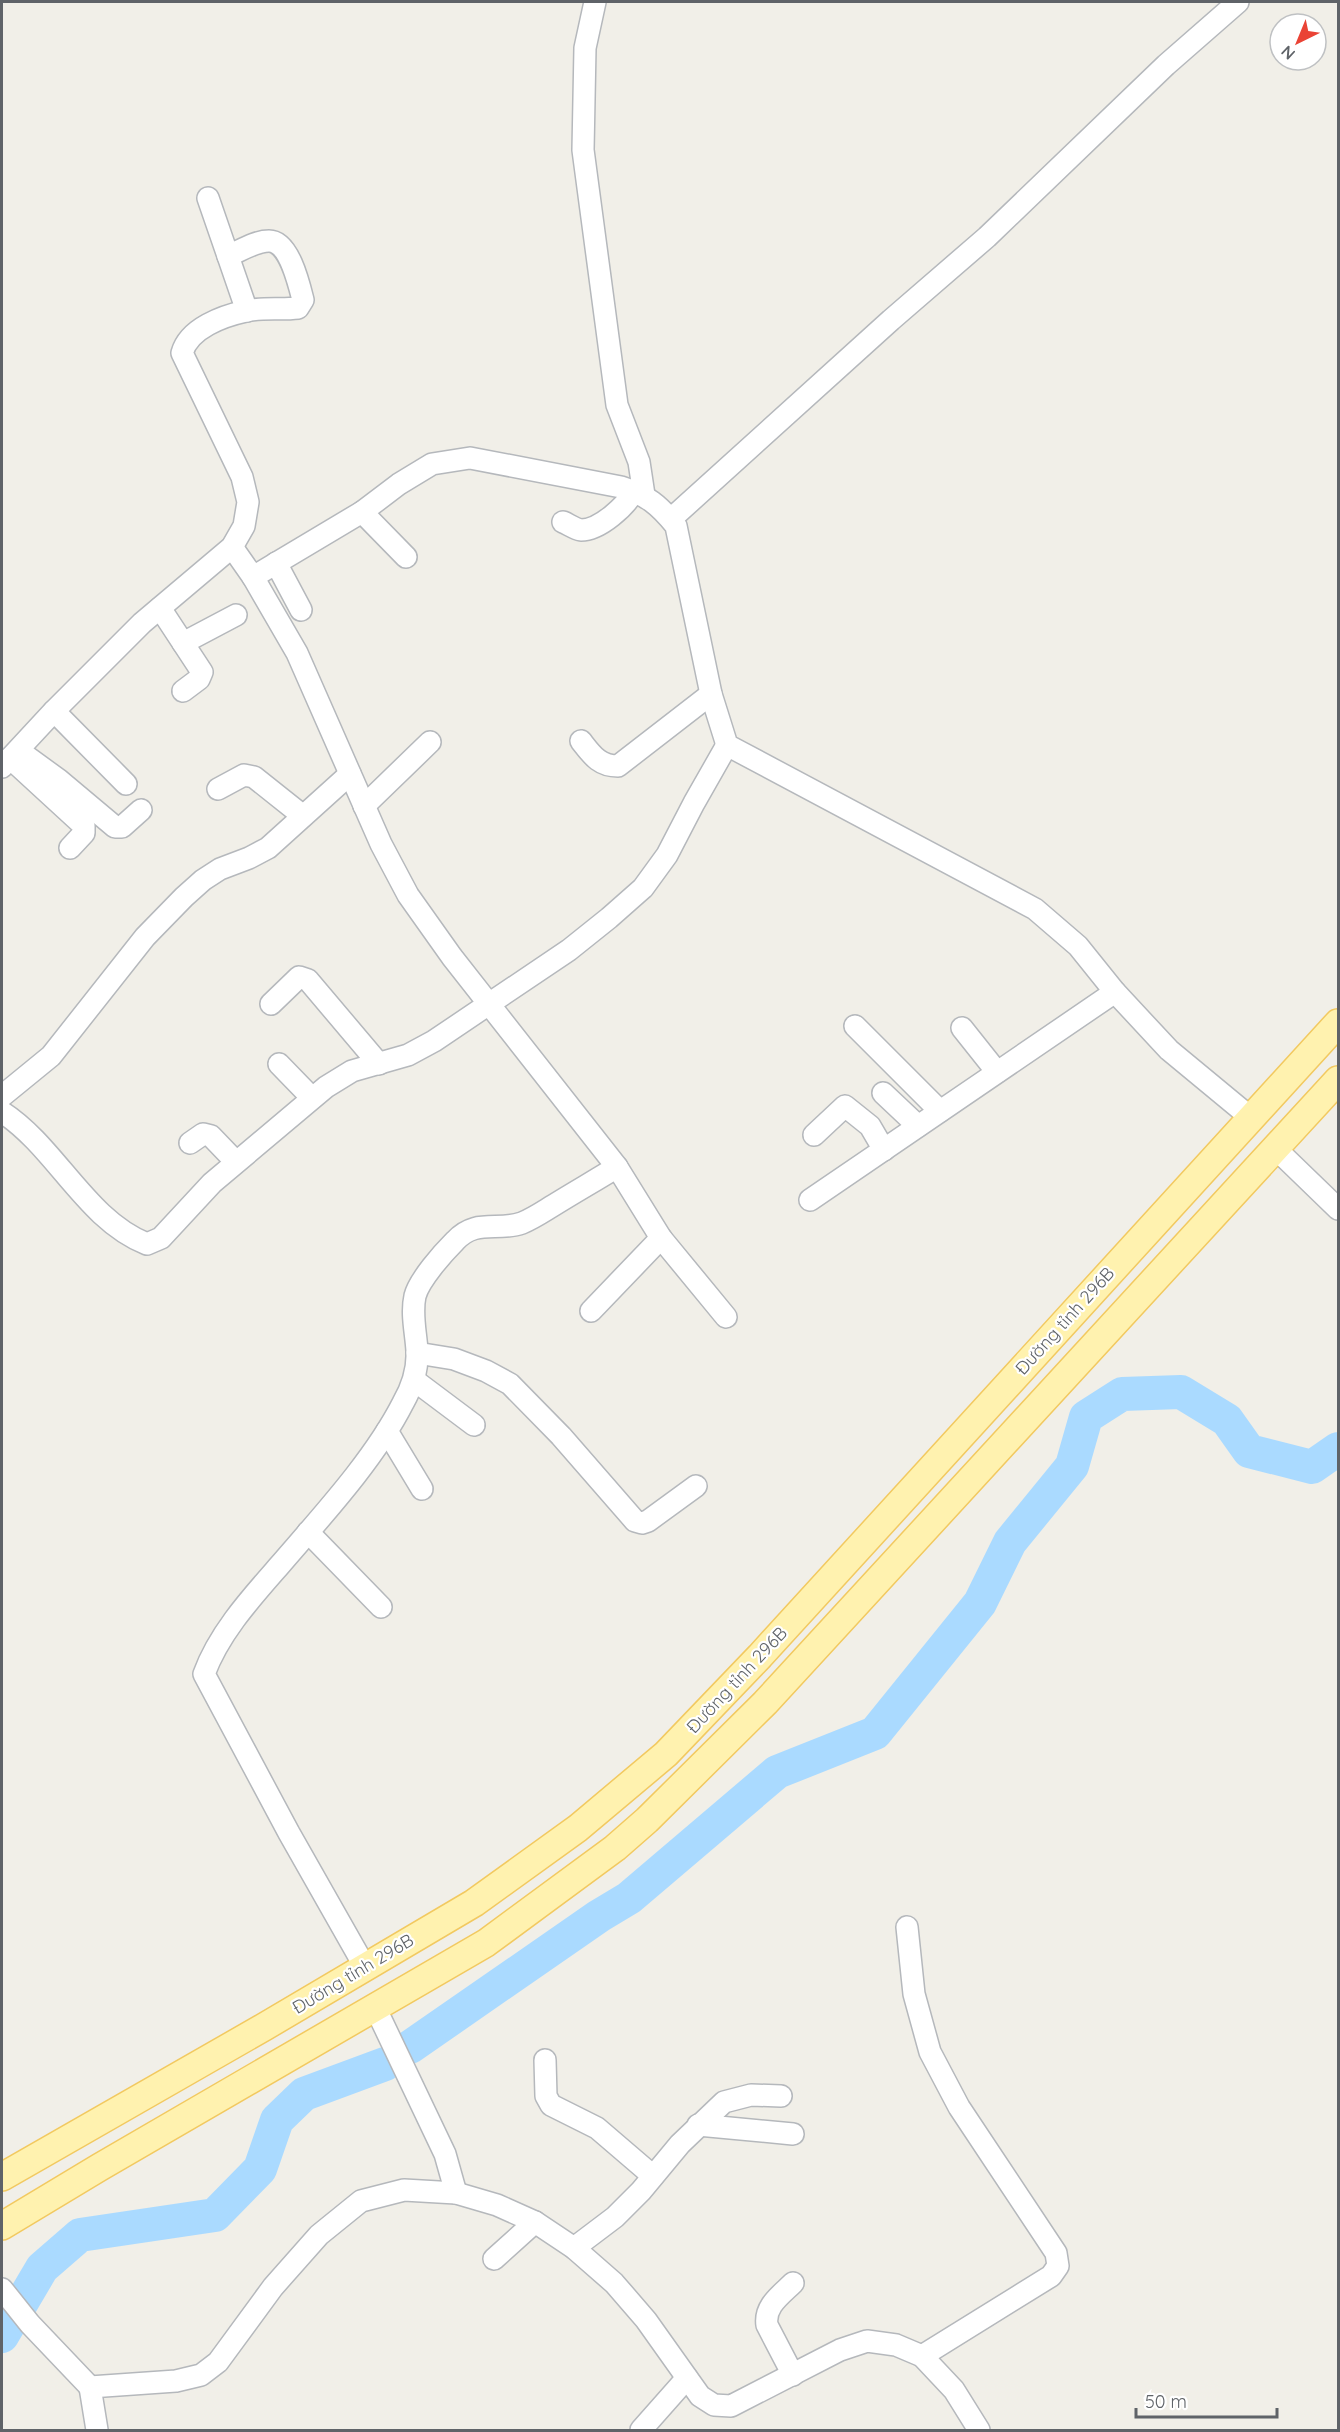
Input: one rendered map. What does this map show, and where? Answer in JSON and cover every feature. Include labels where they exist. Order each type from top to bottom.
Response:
[{"type":"main road","name":"Đường tỉnh 296B","points":[[2,2177],[254,2033],[474,1903],[578,1828],[666,1754],[760,1656],[1338,1023]]},
{"type":"main road","name":"Đường tỉnh 296B","points":[[2,2226],[486,1943],[615,1848],[647,1820],[765,1703],[1338,1080]]},
{"type":"street","points":[[563,522],[579,530],[589,528],[607,520],[639,493],[639,462],[617,405],[583,150],[585,48],[595,2]]},
{"type":"street","points":[[671,519],[891,320],[987,237],[1166,65],[1238,2]]},
{"type":"street","points":[[208,198],[247,311]]},
{"type":"street","points":[[15,756],[54,711],[160,608],[232,547],[244,526],[248,502],[242,477],[182,353],[185,341],[216,321],[247,311],[298,308],[303,300],[300,286],[286,252],[276,243],[260,242],[228,256]]},
{"type":"street","points":[[254,577],[362,512],[399,483],[432,464],[470,458],[621,486],[639,493],[660,507],[676,526],[711,693],[727,745],[1035,909],[1078,946],[1115,992],[1169,1050],[1250,1117]]},
{"type":"street","points":[[362,512],[406,557]]},
{"type":"street","points":[[232,547],[254,577],[297,653],[381,844],[408,895],[452,957],[617,1167],[661,1238],[726,1317]]},
{"type":"street","points":[[276,563],[301,610]]},
{"type":"street","points":[[160,608],[202,672],[199,679],[183,691]]},
{"type":"street","points":[[183,643],[236,615]]},
{"type":"street","points":[[581,741],[595,759],[606,766],[618,766],[711,693]]},
{"type":"street","points":[[54,711],[126,784]]},
{"type":"street","points":[[364,806],[430,741]]},
{"type":"street","points":[[2,1112],[50,1154],[80,1193],[96,1209],[134,1239],[147,1244],[161,1238],[212,1183],[326,1087],[352,1071],[408,1055],[434,1041],[569,950],[609,918],[643,888],[667,855],[727,745]]},
{"type":"street","points":[[15,756],[59,780],[115,827],[122,827],[141,810]]},
{"type":"street","points":[[15,756],[84,826],[84,833],[70,848]]},
{"type":"street","points":[[2,1096],[51,1056],[145,937],[202,880],[220,869],[268,848],[350,774]]},
{"type":"street","points":[[218,789],[244,775],[254,777],[303,816]]},
{"type":"street","points":[[272,1004],[299,977],[308,980],[379,1064]]},
{"type":"street","points":[[810,1200],[1115,992]]},
{"type":"street","points":[[855,1026],[940,1112]]},
{"type":"street","points":[[962,1028],[997,1072]]},
{"type":"street","points":[[279,1064],[312,1098]]},
{"type":"street","points":[[883,1093],[918,1126]]},
{"type":"street","points":[[814,1135],[845,1106],[850,1107],[870,1126],[884,1150]]},
{"type":"street","points":[[190,1143],[203,1134],[211,1136],[236,1162]]},
{"type":"street","points":[[1275,1148],[1338,1209]]},
{"type":"street","points":[[365,1967],[289,1833],[204,1674],[208,1662],[236,1617],[308,1532],[387,1431],[414,1380],[417,1353],[414,1319],[415,1296],[424,1280],[455,1240],[467,1230],[521,1223],[617,1167]]},
{"type":"street","points":[[591,1311],[661,1238]]},
{"type":"street","points":[[417,1353],[454,1359],[486,1371],[510,1384],[561,1436],[635,1521],[642,1523],[648,1521],[696,1486]]},
{"type":"street","points":[[414,1380],[474,1425]]},
{"type":"street","points":[[387,1431],[422,1489]]},
{"type":"street","points":[[308,1532],[381,1607]]},
{"type":"street","points":[[908,1926],[914,1994],[930,2052],[958,2107],[1056,2253],[1058,2266],[1051,2277],[922,2355]]},
{"type":"street","points":[[375,2007],[445,2154],[456,2193]]},
{"type":"street","points":[[545,2060],[546,2096],[550,2105],[597,2128],[653,2176]]},
{"type":"street","points":[[574,2248],[615,2217],[698,2125],[724,2102],[751,2095],[781,2096]]},
{"type":"street","points":[[698,2125],[793,2134]]},
{"type":"street","points":[[90,2387],[176,2381],[201,2375],[218,2362],[273,2287],[319,2235],[361,2201],[404,2190],[456,2193],[496,2205],[535,2222],[574,2248],[614,2283],[646,2320],[700,2396],[714,2405],[730,2406],[840,2350],[867,2341],[896,2345],[922,2355],[954,2390],[979,2430]]},
{"type":"street","points":[[494,2259],[535,2222]]},
{"type":"street","points":[[793,2283],[770,2306],[766,2316],[767,2325],[793,2374]]},
{"type":"street","points":[[2,2289],[30,2324],[90,2387],[98,2430]]},
{"type":"street","points":[[641,2430],[687,2378]]},
{"type":"waterway","points":[[410,2047],[599,1916],[629,1898],[777,1772],[875,1733],[980,1603],[1010,1542],[1072,1466],[1086,1417],[1122,1394],[1181,1392],[1227,1420],[1249,1451],[1312,1467],[1338,1449]]},
{"type":"waterway","points":[[2,2336],[42,2268],[80,2235],[215,2215],[260,2169],[277,2120],[304,2094],[385,2064]]}]
